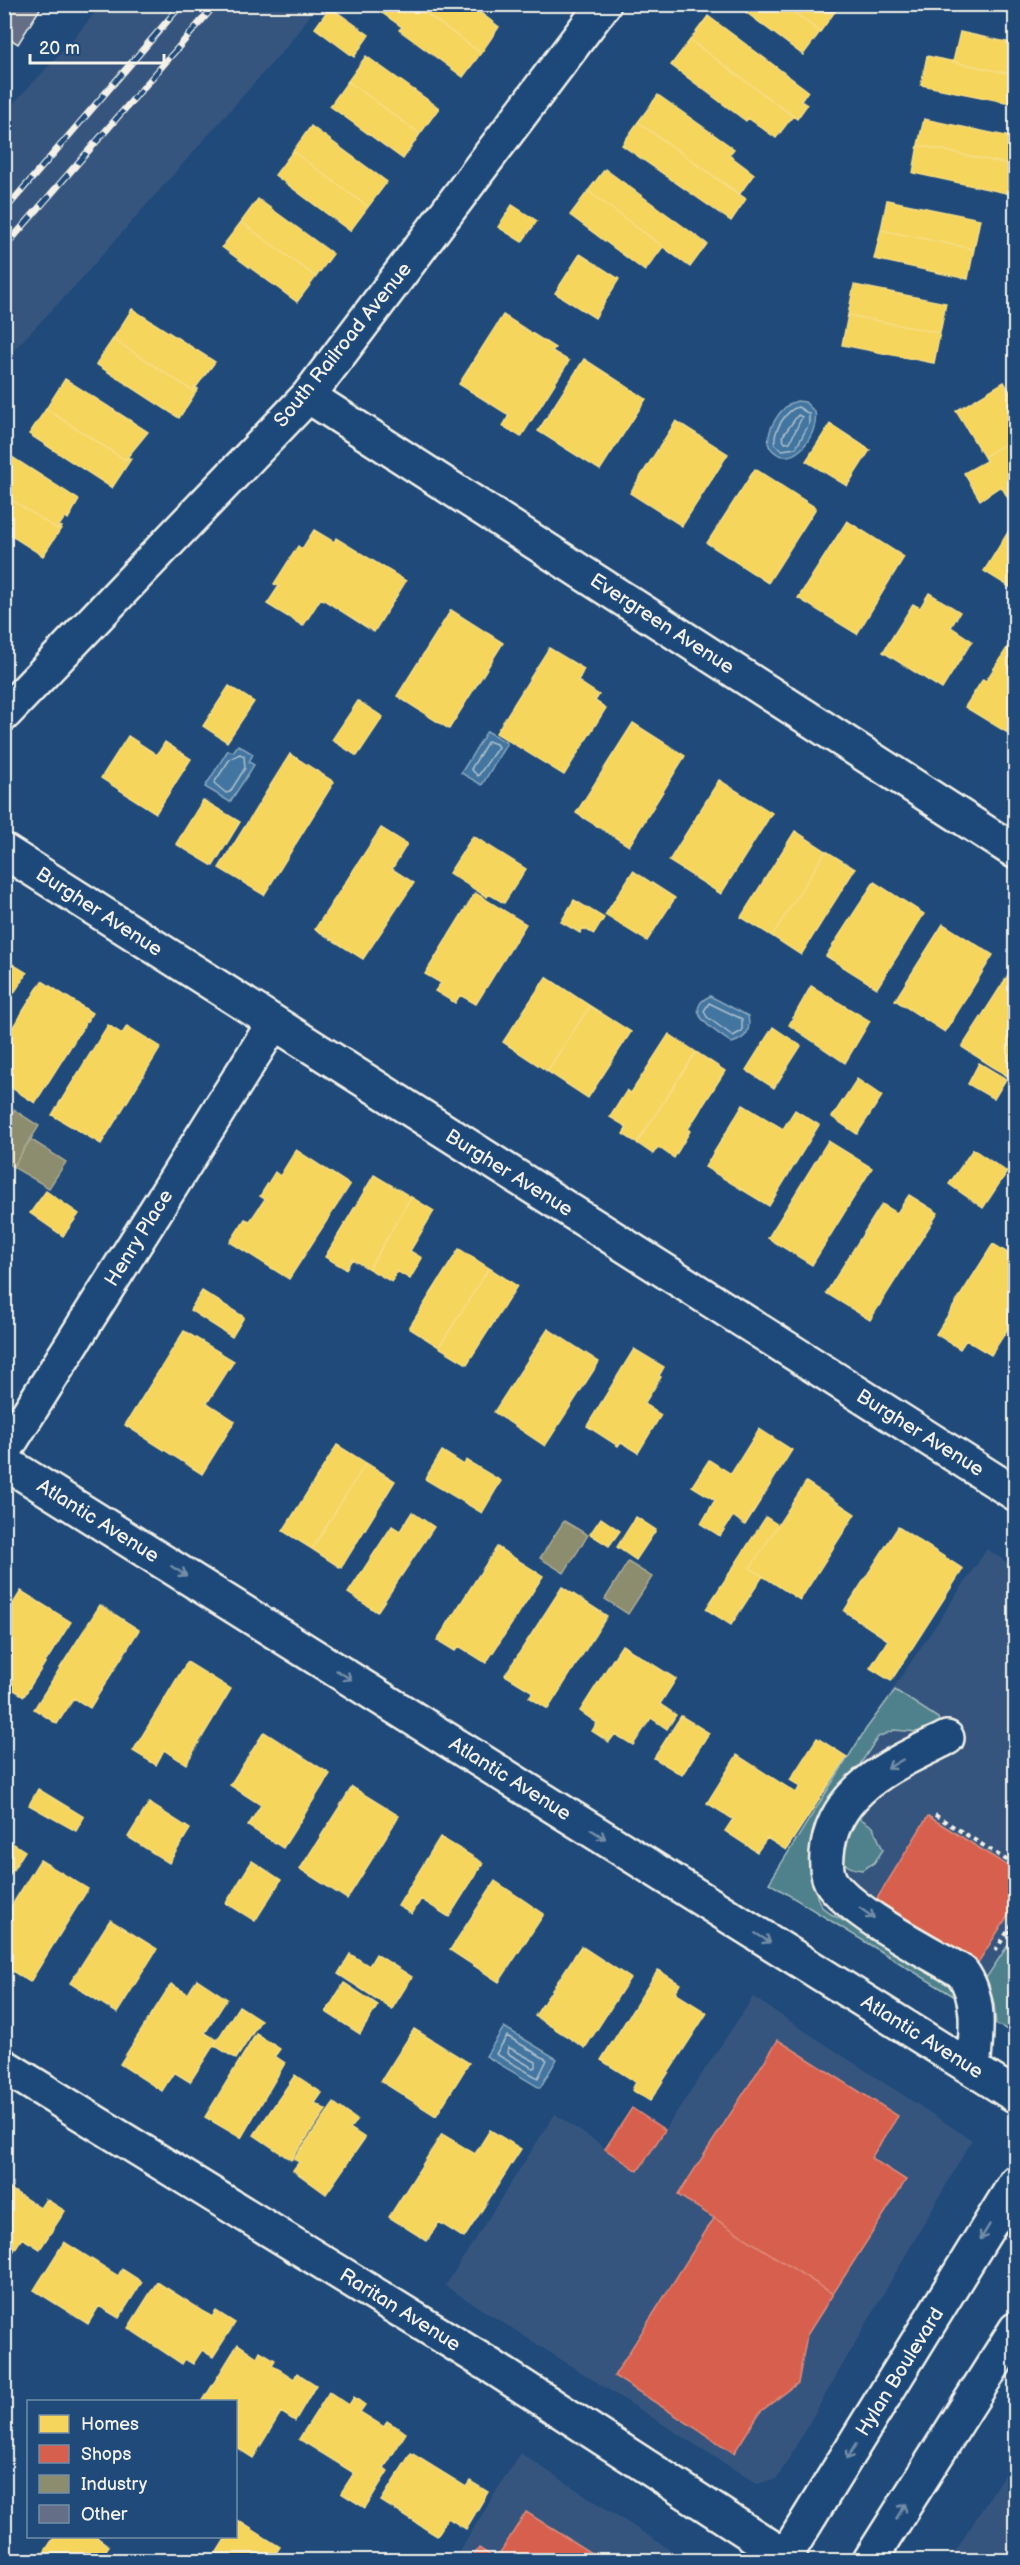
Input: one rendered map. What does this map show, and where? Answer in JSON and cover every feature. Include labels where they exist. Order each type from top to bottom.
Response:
[{"type":"street","name":"South Railroad Avenue","points":[[4,714],[308,396],[604,4]]},
{"type":"street","name":"Evergreen Avenue","points":[[308,396],[1016,852]]},
{"type":"street","name":"Burgher Avenue","points":[[4,851],[1016,1494]]},
{"type":"street","name":"Henry Place","points":[[4,1452],[273,1024]]},
{"type":"street","name":"Atlantic Avenue","points":[[4,1462],[1016,2096]]},
{"type":"street","points":[[947,1738],[874,1776],[850,1798],[832,1828],[826,1857],[827,1874],[832,1884],[845,1897],[876,1920],[962,1972],[975,1999],[976,2034],[973,2069]]},
{"type":"street","name":"Raritan Avenue","points":[[4,2066],[490,2366],[787,2559]]},
{"type":"street","name":"Hylan Boulevard","points":[[787,2559],[1016,2182]]},
{"type":"street","points":[[870,2560],[1016,2329]]},
{"type":"path","points":[[935,1815],[1016,1866]]},
{"type":"path","points":[[992,1955],[1016,1918]]},
{"type":"path","points":[[1008,1931],[1016,1935]]},
{"type":"shaded area","points":[[101,5],[318,5],[288,45],[74,287],[5,359],[5,112],[67,47]]},
{"type":"shaded area","points":[[987,1549],[1015,1568],[1015,2034],[769,1883],[866,1729]]},
{"type":"shaded area","points":[[753,1997],[972,2140],[777,2479],[757,2484],[445,2286],[555,2114],[638,2170]]},
{"type":"shaded area","points":[[520,2453],[686,2560],[454,2560]]},
{"type":"shaded area","points":[[1015,2457],[1015,2560],[950,2560]]},
{"type":"green space","points":[[895,1690],[938,1718],[941,1726],[929,1733],[894,1730],[878,1737],[837,1799],[814,1870],[817,1897],[822,1907],[831,1914],[954,1980],[960,2000],[769,1883],[866,1729]]},
{"type":"green space","points":[[858,1817],[873,1827],[883,1850],[874,1863],[862,1870],[851,1868],[842,1856],[845,1840]]},
{"type":"green space","points":[[1012,1939],[1016,1941],[1015,2034],[996,2024],[994,2003],[986,1978]]},
{"type":"water","points":[[797,401],[805,402],[815,412],[813,431],[802,449],[786,456],[777,454],[769,446],[772,425],[785,407]]},
{"type":"water","points":[[487,731],[507,743],[482,785],[461,773]]},
{"type":"water","points":[[238,745],[253,754],[249,762],[254,765],[230,802],[205,787],[228,750],[233,752]]},
{"type":"water","points":[[710,996],[748,1016],[748,1030],[741,1039],[732,1043],[704,1021],[698,1008],[701,1002]]},
{"type":"water","points":[[504,2027],[557,2059],[540,2088],[486,2056]]},
{"type":"building: Homes","points":[[382,4],[413,4],[481,53],[463,77],[399,30],[402,27],[378,10]]},
{"type":"building: Homes","points":[[418,4],[469,4],[499,27],[481,53],[417,7]]},
{"type":"building: Homes","points":[[735,4],[783,4],[820,32],[803,55]]},
{"type":"building: Homes","points":[[783,4],[837,4],[839,6],[820,32]]},
{"type":"building: Homes","points":[[970,4],[1016,4],[1016,14]]},
{"type":"building: Homes","points":[[330,7],[369,35],[354,57],[315,28]]},
{"type":"building: Homes","points":[[708,16],[808,91],[801,101],[807,105],[797,119],[690,40]]},
{"type":"building: Homes","points":[[960,32],[1016,44],[1016,75],[953,62]]},
{"type":"building: Homes","points":[[690,40],[793,116],[776,138],[748,118],[746,121],[671,65]]},
{"type":"building: Homes","points":[[366,56],[439,108],[420,134],[348,81]]},
{"type":"building: Homes","points":[[927,56],[1016,75],[1016,104],[921,85]]},
{"type":"building: Homes","points":[[348,81],[420,134],[403,159],[330,106]]},
{"type":"building: Homes","points":[[658,95],[734,149],[729,155],[754,174],[739,195],[638,122]]},
{"type":"building: Homes","points":[[924,119],[1016,138],[1016,166],[918,145]]},
{"type":"building: Homes","points":[[638,122],[746,199],[731,221],[622,145]]},
{"type":"building: Homes","points":[[311,126],[387,182],[368,207],[293,151]]},
{"type":"building: Homes","points":[[918,145],[1016,166],[1016,195],[913,173]]},
{"type":"building: Homes","points":[[293,151],[368,207],[350,231],[275,175]]},
{"type":"building: Homes","points":[[605,169],[707,244],[690,267],[588,191]]},
{"type":"building: Homes","points":[[588,191],[663,247],[645,271],[570,215]]},
{"type":"building: Homes","points":[[258,199],[333,254],[316,277],[241,222]]},
{"type":"building: Homes","points":[[887,200],[980,219],[974,249],[881,230]]},
{"type":"building: Homes","points":[[512,205],[537,221],[522,242],[498,227]]},
{"type":"building: Homes","points":[[241,222],[316,277],[297,302],[222,247]]},
{"type":"building: Homes","points":[[881,230],[974,249],[968,279],[874,259]]},
{"type":"building: Homes","points":[[580,254],[619,279],[595,318],[555,293]]},
{"type":"building: Homes","points":[[854,285],[946,303],[940,333],[848,315]]},
{"type":"building: Homes","points":[[132,309],[215,362],[193,391],[113,339]]},
{"type":"building: Homes","points":[[503,315],[555,348],[552,351],[569,361],[521,437],[503,426],[509,415],[459,384]]},
{"type":"building: Homes","points":[[848,315],[940,333],[934,363],[842,345]]},
{"type":"building: Homes","points":[[113,339],[193,391],[195,387],[198,389],[179,418],[96,364]]},
{"type":"building: Homes","points":[[584,359],[646,399],[600,470],[538,431]]},
{"type":"building: Homes","points":[[65,379],[148,432],[125,460],[46,409]]},
{"type":"building: Homes","points":[[1004,382],[1016,402],[1016,437],[984,457],[956,411]]},
{"type":"building: Homes","points":[[46,409],[125,460],[128,457],[131,459],[112,488],[29,434]]},
{"type":"building: Homes","points":[[676,421],[728,454],[682,526],[630,493]]},
{"type":"building: Homes","points":[[830,424],[870,450],[847,486],[806,461]]},
{"type":"building: Homes","points":[[1016,437],[1016,500],[1011,503],[1001,486],[980,500],[964,473],[986,461],[984,457]]},
{"type":"building: Homes","points":[[4,452],[79,500],[68,519],[65,517],[57,529],[4,495]]},
{"type":"building: Homes","points":[[755,469],[816,508],[768,583],[707,543]]},
{"type":"building: Homes","points":[[4,495],[57,529],[59,526],[62,527],[43,556],[4,531]]},
{"type":"building: Homes","points":[[847,521],[904,557],[857,634],[798,598]]},
{"type":"building: Homes","points":[[1010,529],[1016,532],[1016,591],[984,571]]},
{"type":"building: Homes","points":[[314,530],[334,542],[336,538],[406,581],[374,632],[321,598],[303,626],[267,604],[279,586],[274,584],[298,546],[302,549]]},
{"type":"building: Homes","points":[[929,593],[960,612],[951,627],[972,641],[942,689],[883,652],[913,604],[920,608]]},
{"type":"building: Homes","points":[[451,610],[503,643],[449,729],[397,696]]},
{"type":"building: Homes","points":[[1016,634],[1016,738],[965,707],[983,679],[986,681]]},
{"type":"building: Homes","points":[[549,648],[584,669],[578,681],[599,695],[595,701],[606,708],[564,775],[496,733]]},
{"type":"building: Homes","points":[[229,686],[254,702],[227,742],[203,726]]},
{"type":"building: Homes","points":[[358,701],[383,717],[357,756],[332,740]]},
{"type":"building: Homes","points":[[633,723],[685,756],[629,846],[576,813]]},
{"type":"building: Homes","points":[[128,736],[157,755],[165,742],[191,759],[156,813],[101,778]]},
{"type":"building: Homes","points":[[290,754],[334,782],[264,895],[219,868]]},
{"type":"building: Homes","points":[[719,780],[772,813],[721,894],[669,861]]},
{"type":"building: Homes","points":[[203,800],[240,822],[213,866],[176,844]]},
{"type":"building: Homes","points":[[381,828],[407,844],[392,869],[414,883],[363,959],[315,929]]},
{"type":"building: Homes","points":[[795,831],[826,851],[772,936],[741,917]]},
{"type":"building: Homes","points":[[473,836],[526,869],[504,903],[489,894],[487,897],[449,873]]},
{"type":"building: Homes","points":[[826,851],[855,869],[801,955],[772,936]]},
{"type":"building: Homes","points":[[633,871],[675,898],[647,941],[605,915]]},
{"type":"building: Homes","points":[[874,882],[924,914],[877,988],[826,956]]},
{"type":"building: Homes","points":[[475,893],[526,924],[476,1004],[460,995],[455,1003],[435,991],[441,983],[425,974]]},
{"type":"building: Homes","points":[[574,900],[604,918],[594,934],[583,928],[580,933],[561,922]]},
{"type":"building: Homes","points":[[943,924],[993,955],[945,1032],[895,1000]]},
{"type":"building: Homes","points":[[4,959],[27,973],[4,1008]]},
{"type":"building: Homes","points":[[1012,969],[1016,971],[1016,1074],[1012,1079],[962,1047]]},
{"type":"building: Homes","points":[[546,977],[590,1006],[547,1071],[503,1042]]},
{"type":"building: Homes","points":[[42,981],[92,1013],[35,1103],[4,1083],[4,1041]]},
{"type":"building: Homes","points":[[811,986],[870,1021],[845,1063],[789,1025]]},
{"type":"building: Homes","points":[[590,1006],[631,1032],[588,1098],[547,1071]]},
{"type":"building: Homes","points":[[108,1025],[122,1034],[127,1026],[161,1047],[101,1144],[52,1115]]},
{"type":"building: Homes","points":[[773,1027],[801,1046],[774,1088],[746,1070]]},
{"type":"building: Homes","points":[[669,1034],[696,1052],[637,1143],[623,1134],[627,1127],[610,1117],[627,1090],[631,1093]]},
{"type":"building: Homes","points":[[696,1052],[725,1071],[688,1129],[690,1131],[674,1158],[658,1147],[653,1154],[637,1143]]},
{"type":"building: Homes","points":[[979,1063],[1006,1079],[994,1099],[968,1084]]},
{"type":"building: Homes","points":[[857,1079],[882,1096],[857,1134],[832,1117]]},
{"type":"building: Homes","points":[[743,1105],[783,1129],[795,1110],[819,1125],[769,1206],[705,1167]]},
{"type":"building: Homes","points":[[828,1141],[872,1168],[812,1265],[768,1238]]},
{"type":"building: Homes","points":[[973,1149],[1007,1172],[983,1208],[949,1184]]},
{"type":"building: Homes","points":[[296,1150],[350,1185],[289,1279],[230,1242],[245,1219],[250,1221],[265,1199],[260,1196],[275,1172],[280,1176]]},
{"type":"building: Homes","points":[[374,1175],[411,1197],[369,1269],[352,1259],[346,1269],[325,1257]]},
{"type":"building: Homes","points":[[46,1191],[79,1214],[63,1236],[30,1213]]},
{"type":"building: Homes","points":[[909,1195],[938,1213],[870,1320],[826,1293],[882,1204],[897,1213]]},
{"type":"building: Homes","points":[[411,1197],[434,1211],[410,1251],[422,1258],[410,1279],[397,1271],[392,1282],[369,1269]]},
{"type":"building: Homes","points":[[993,1244],[1016,1258],[1016,1316],[991,1355],[966,1340],[960,1349],[936,1334]]},
{"type":"building: Homes","points":[[459,1249],[489,1268],[439,1347],[409,1328]]},
{"type":"building: Homes","points":[[489,1268],[517,1286],[467,1364],[439,1347]]},
{"type":"building: Homes","points":[[202,1291],[244,1317],[232,1337],[190,1310]]},
{"type":"building: Homes","points":[[548,1329],[599,1362],[545,1446],[494,1412]]},
{"type":"building: Homes","points":[[184,1331],[234,1361],[207,1403],[235,1421],[202,1474],[125,1425]]},
{"type":"building: Homes","points":[[634,1349],[664,1367],[659,1376],[661,1377],[644,1404],[661,1415],[638,1453],[621,1442],[618,1446],[587,1426]]},
{"type":"building: Homes","points":[[759,1429],[792,1450],[745,1525],[733,1516],[720,1536],[701,1524],[715,1500],[692,1486],[709,1460],[731,1474]]},
{"type":"building: Homes","points":[[337,1445],[366,1463],[312,1549],[283,1531]]},
{"type":"building: Homes","points":[[442,1451],[464,1465],[466,1460],[501,1481],[482,1513],[425,1479]]},
{"type":"building: Homes","points":[[366,1463],[395,1481],[341,1568],[312,1549]]},
{"type":"building: Homes","points":[[806,1482],[855,1514],[800,1600],[750,1568]]},
{"type":"building: Homes","points":[[412,1512],[434,1527],[377,1612],[348,1593],[392,1526],[400,1531]]},
{"type":"building: Homes","points":[[636,1517],[656,1530],[636,1560],[617,1547]]},
{"type":"building: Homes","points":[[766,1517],[778,1525],[750,1568],[763,1576],[731,1625],[706,1609]]},
{"type":"building: Homes","points":[[601,1518],[620,1531],[609,1546],[590,1534]]},
{"type":"building: Homes","points":[[898,1527],[963,1569],[891,1681],[870,1668],[888,1640],[844,1611]]},
{"type":"building: Homes","points":[[497,1547],[543,1576],[486,1663],[459,1646],[455,1651],[437,1640]]},
{"type":"building: Homes","points":[[562,1587],[607,1616],[548,1709],[529,1697],[533,1692],[505,1675]]},
{"type":"building: Homes","points":[[21,1591],[71,1622],[24,1696],[4,1684],[4,1618]]},
{"type":"building: Homes","points":[[100,1605],[139,1630],[90,1708],[74,1698],[57,1724],[34,1709]]},
{"type":"building: Homes","points":[[622,1645],[676,1679],[660,1704],[676,1715],[667,1729],[651,1718],[633,1745],[615,1734],[609,1742],[592,1731],[597,1723],[580,1711]]},
{"type":"building: Homes","points":[[187,1662],[231,1689],[186,1764],[164,1750],[156,1765],[133,1751]]},
{"type":"building: Homes","points":[[681,1716],[709,1733],[682,1775],[654,1758]]},
{"type":"building: Homes","points":[[264,1732],[330,1774],[283,1848],[248,1826],[261,1805],[230,1785]]},
{"type":"building: Homes","points":[[817,1738],[847,1757],[786,1850],[767,1838],[757,1852],[725,1831],[733,1819],[707,1803],[737,1755],[796,1793],[800,1786],[790,1780]]},
{"type":"building: Homes","points":[[352,1787],[399,1816],[347,1899],[300,1869]]},
{"type":"building: Homes","points":[[38,1789],[84,1817],[76,1831],[29,1805]]},
{"type":"building: Homes","points":[[149,1803],[190,1829],[169,1863],[128,1837]]},
{"type":"building: Homes","points":[[440,1837],[483,1863],[449,1917],[421,1899],[412,1914],[398,1906]]},
{"type":"building: Homes","points":[[4,1838],[25,1851],[4,1884]]},
{"type":"building: Homes","points":[[40,1860],[88,1889],[30,1982],[4,1966],[4,1918]]},
{"type":"building: Homes","points":[[252,1861],[281,1880],[255,1921],[226,1903]]},
{"type":"building: Homes","points":[[495,1881],[544,1914],[499,1982],[450,1950]]},
{"type":"building: Homes","points":[[110,1920],[157,1949],[117,2013],[70,1983]]},
{"type":"building: Homes","points":[[581,1946],[630,1978],[585,2048],[535,2016]]},
{"type":"building: Homes","points":[[350,1954],[369,1966],[376,1954],[412,1977],[392,2009],[338,1974]]},
{"type":"building: Homes","points":[[658,1970],[680,1984],[675,1993],[707,2013],[650,2101],[632,2090],[636,2082],[601,2060]]},
{"type":"building: Homes","points":[[197,1979],[227,1999],[205,2033],[217,2040],[190,2082],[174,2072],[162,2091],[120,2064],[171,1984],[188,1994]]},
{"type":"building: Homes","points":[[344,1983],[378,2005],[360,2034],[326,2012]]},
{"type":"building: Homes","points":[[239,2006],[261,2020],[236,2059],[214,2045]]},
{"type":"building: Homes","points":[[414,2029],[469,2063],[436,2116],[381,2081]]},
{"type":"building: Homes","points":[[256,2034],[280,2049],[275,2056],[285,2063],[241,2138],[205,2117]]},
{"type":"building: Homes","points":[[295,2075],[322,2093],[315,2103],[326,2110],[291,2160],[254,2135]]},
{"type":"building: Homes","points":[[334,2103],[357,2120],[350,2128],[365,2138],[326,2194],[293,2170],[299,2162],[294,2159]]},
{"type":"building: Homes","points":[[490,2130],[521,2149],[464,2238],[439,2222],[427,2241],[389,2217],[442,2134],[475,2154]]},
{"type":"building: Homes","points":[[4,2185],[40,2208],[46,2199],[65,2211],[40,2249],[22,2238],[11,2255],[4,2251]]},
{"type":"building: Homes","points":[[64,2242],[118,2276],[122,2269],[142,2282],[119,2318],[99,2306],[88,2324],[34,2290]]},
{"type":"building: Homes","points":[[157,2282],[212,2317],[216,2311],[235,2323],[213,2357],[202,2350],[193,2364],[185,2359],[182,2364],[128,2328]]},
{"type":"building: Homes","points":[[238,2344],[257,2357],[260,2351],[275,2360],[272,2365],[294,2379],[297,2373],[316,2385],[295,2421],[281,2412],[253,2458],[237,2448],[237,2400],[203,2400]]},
{"type":"building: Homes","points":[[329,2392],[349,2405],[354,2397],[365,2405],[360,2412],[384,2427],[387,2421],[406,2433],[384,2468],[388,2471],[365,2508],[341,2493],[354,2473],[299,2439]]},
{"type":"building: Homes","points":[[411,2453],[466,2487],[470,2481],[488,2492],[466,2529],[448,2518],[437,2536],[381,2501]]},
{"type":"building: Homes","points":[[237,2520],[280,2547],[271,2560],[212,2560],[226,2538],[237,2538]]},
{"type":"building: Homes","points":[[54,2538],[98,2538],[109,2546],[99,2560],[39,2560]]},
{"type":"building: Shops","points":[[928,1816],[1016,1871],[1016,1903],[974,1969],[873,1905]]},
{"type":"building: Shops","points":[[778,2040],[898,2116],[871,2158],[906,2180],[833,2294],[678,2195]]},
{"type":"building: Shops","points":[[632,2108],[665,2130],[638,2171],[605,2149]]},
{"type":"building: Shops","points":[[714,2218],[833,2294],[807,2335],[798,2383],[760,2412],[734,2453],[614,2376]]},
{"type":"building: Shops","points":[[526,2512],[602,2560],[471,2560],[479,2548],[496,2559]]},
{"type":"building: Industry","points":[[14,1110],[39,1126],[13,1167],[4,1161],[4,1126]]},
{"type":"building: Industry","points":[[30,1139],[66,1162],[49,1188],[13,1167]]},
{"type":"building: Industry","points":[[564,1521],[588,1535],[564,1573],[540,1558]]},
{"type":"building: Industry","points":[[628,1562],[652,1577],[628,1614],[605,1599]]},
{"type":"building: Other","points":[[4,4],[43,4],[18,44],[4,35]]},
{"type":"railway","points":[[4,211],[182,4]]},
{"type":"railway","points":[[4,248],[216,4]]}]
